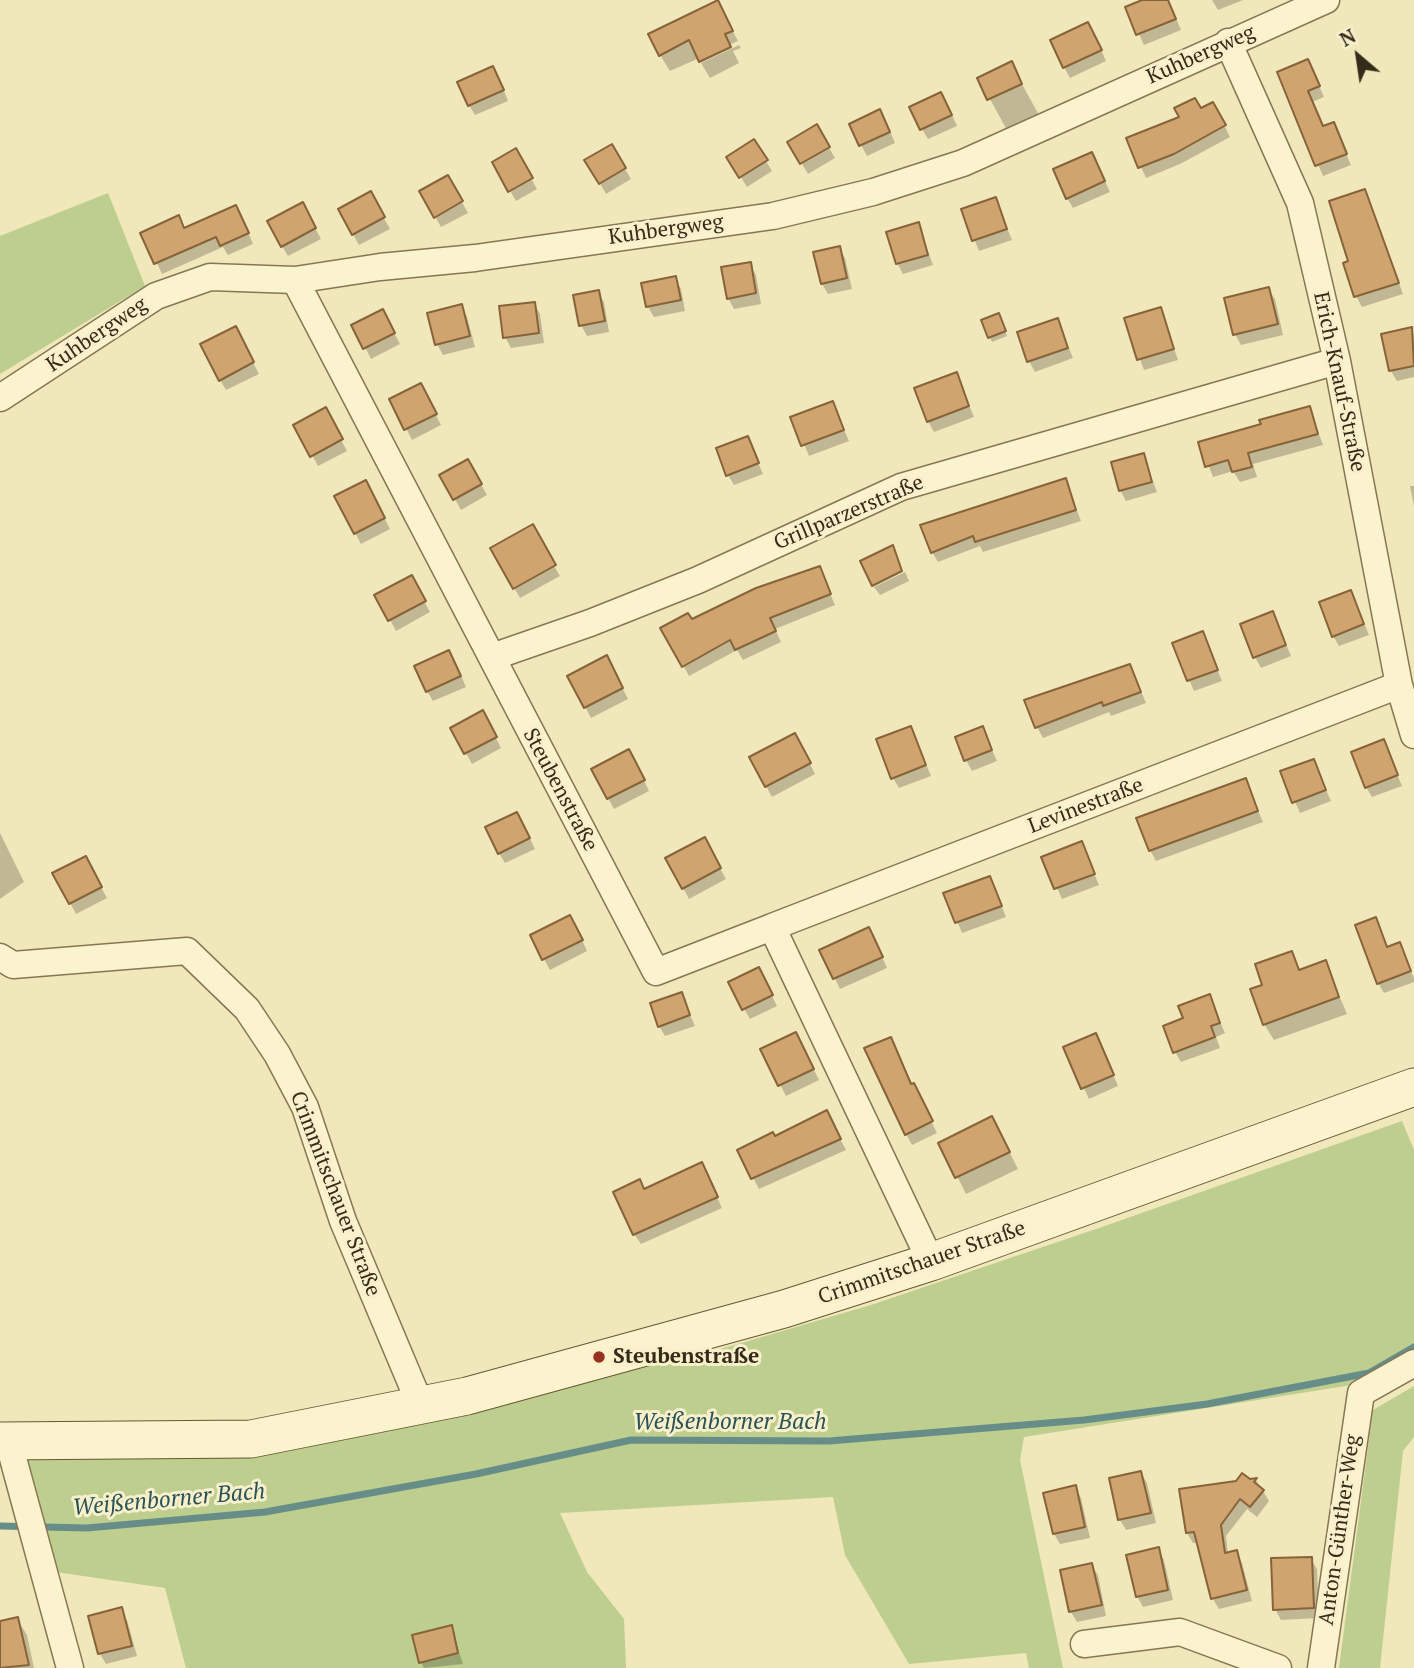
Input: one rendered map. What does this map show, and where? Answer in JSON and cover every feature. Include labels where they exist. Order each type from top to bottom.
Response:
[{"type":"main road","name":"Crimmitschauer Straße","points":[[4,1440],[251,1438],[467,1396],[784,1310],[931,1262],[1414,1087]]},
{"type":"street","name":"Kuhbergweg","points":[[0,398],[156,296],[210,277],[295,280],[773,216],[873,192],[963,163],[1228,41],[1326,0]]},
{"type":"street","name":"Erich-Knauf-Straße","points":[[1228,41],[1300,203],[1337,361],[1399,685],[1414,735]]},
{"type":"street","name":"Steubenstraße","points":[[295,280],[656,972],[772,926]]},
{"type":"street","name":"Grillparzerstraße","points":[[492,657],[590,623],[698,580],[901,487],[1337,361]]},
{"type":"street","name":"Levinestraße","points":[[772,926],[1399,685]]},
{"type":"street","points":[[772,926],[931,1262]]},
{"type":"street","name":"Crimmitschauer Straße","points":[[0,957],[13,964],[187,951],[247,1009],[277,1054],[305,1107],[343,1221],[420,1404]]},
{"type":"street","name":"Anton-Günther-Weg","points":[[1321,1668],[1361,1393],[1414,1363]]},
{"type":"street","points":[[4,1440],[37,1543],[70,1668]]},
{"type":"street","points":[[1084,1644],[1180,1633],[1278,1668]]},
{"type":"green space","points":[[108,193],[145,286],[0,374],[0,236]]},
{"type":"green space","points":[[1402,1121],[1414,1150],[1414,1353],[1358,1384],[1024,1437],[1020,1460],[1063,1668],[1029,1668],[1026,1653],[909,1664],[845,1555],[833,1497],[560,1513],[587,1572],[624,1619],[626,1668],[186,1668],[165,1588],[56,1572],[23,1451],[251,1439],[637,1360],[683,1360],[871,1305]]},
{"type":"green space","points":[[1414,1386],[1414,1437],[1403,1451],[1380,1668],[1339,1668],[1373,1410]]},
{"type":"building","points":[[718,0],[733,31],[725,34],[731,47],[699,62],[689,40],[659,56],[648,34]]},
{"type":"building","points":[[1142,0],[1168,0],[1176,19],[1136,35],[1125,7]]},
{"type":"building","points":[[1088,22],[1102,50],[1063,68],[1050,40]]},
{"type":"building","points":[[1308,59],[1320,86],[1308,91],[1323,126],[1334,122],[1347,154],[1315,166],[1277,72]]},
{"type":"building","points":[[1012,61],[1022,84],[987,100],[977,78]]},
{"type":"building","points":[[493,66],[504,90],[468,106],[457,82]]},
{"type":"building","points":[[941,92],[952,115],[920,130],[909,107]]},
{"type":"building","points":[[1195,98],[1201,108],[1213,102],[1226,125],[1174,154],[1138,168],[1126,138],[1179,117],[1174,108]]},
{"type":"building","points":[[880,109],[890,132],[859,146],[849,124]]},
{"type":"building","points":[[817,124],[830,147],[800,164],[787,142]]},
{"type":"building","points":[[754,139],[768,160],[739,178],[726,157]]},
{"type":"building","points":[[612,144],[626,168],[599,184],[584,160]]},
{"type":"building","points":[[516,148],[533,178],[508,192],[492,162]]},
{"type":"building","points":[[1092,152],[1105,181],[1066,199],[1053,169]]},
{"type":"building","points":[[448,175],[463,201],[434,218],[419,191]]},
{"type":"building","points":[[1365,189],[1399,283],[1354,297],[1343,263],[1348,261],[1329,201]]},
{"type":"building","points":[[371,191],[385,217],[352,235],[338,209]]},
{"type":"building","points":[[996,197],[1007,229],[972,241],[961,209]]},
{"type":"building","points":[[303,202],[316,228],[281,247],[267,221]]},
{"type":"building","points":[[236,205],[249,233],[220,246],[216,237],[154,264],[140,233],[179,215],[184,228]]},
{"type":"building","points":[[919,222],[928,255],[896,264],[886,232]]},
{"type":"building","points":[[840,246],[847,278],[821,284],[813,252]]},
{"type":"building","points":[[751,262],[756,293],[727,299],[721,267]]},
{"type":"building","points":[[676,276],[681,300],[646,307],[641,283]]},
{"type":"building","points":[[1269,287],[1278,324],[1233,335],[1224,298]]},
{"type":"building","points":[[599,290],[605,321],[579,326],[573,295]]},
{"type":"building","points":[[535,302],[539,333],[503,338],[499,306]]},
{"type":"building","points":[[462,304],[470,336],[435,345],[427,313]]},
{"type":"building","points":[[1161,307],[1174,349],[1137,360],[1124,318]]},
{"type":"building","points":[[383,309],[395,333],[363,349],[351,325]]},
{"type":"building","points":[[999,313],[1006,331],[988,338],[981,320]]},
{"type":"building","points":[[1058,318],[1068,348],[1027,362],[1017,332]]},
{"type":"building","points":[[236,326],[254,362],[219,381],[200,344]]},
{"type":"building","points":[[1412,327],[1414,366],[1389,371],[1381,334]]},
{"type":"building","points":[[957,372],[969,406],[927,422],[914,388]]},
{"type":"building","points":[[421,383],[437,414],[404,430],[389,399]]},
{"type":"building","points":[[833,401],[844,430],[801,446],[790,417]]},
{"type":"building","points":[[1310,406],[1318,434],[1248,453],[1252,467],[1232,472],[1228,460],[1205,467],[1198,442],[1261,424],[1259,420]]},
{"type":"building","points":[[326,407],[343,439],[310,457],[293,425]]},
{"type":"building","points":[[748,436],[759,463],[726,476],[716,448]]},
{"type":"building","points":[[1144,453],[1152,482],[1119,491],[1111,462]]},
{"type":"building","points":[[468,459],[482,484],[453,500],[439,475]]},
{"type":"building","points":[[1066,478],[1076,510],[975,542],[973,536],[931,553],[920,525]]},
{"type":"building","points":[[366,480],[385,518],[354,534],[334,496]]},
{"type":"building","points":[[533,524],[556,565],[513,589],[490,548]]},
{"type":"building","points":[[893,545],[902,571],[872,586],[860,561]]},
{"type":"building","points":[[820,566],[831,594],[770,618],[776,631],[735,650],[730,640],[682,667],[660,628],[688,613],[692,619],[756,588]]},
{"type":"building","points":[[412,575],[426,601],[388,621],[374,595]]},
{"type":"building","points":[[1351,590],[1364,624],[1332,637],[1319,602]]},
{"type":"building","points":[[1273,611],[1286,645],[1253,658],[1240,624]]},
{"type":"building","points":[[1203,631],[1218,670],[1187,681],[1172,643]]},
{"type":"building","points":[[449,650],[461,676],[426,692],[414,666]]},
{"type":"building","points":[[607,655],[623,688],[584,708],[567,676]]},
{"type":"building","points":[[1130,664],[1141,692],[1103,706],[1102,702],[1035,728],[1024,700]]},
{"type":"building","points":[[483,710],[497,737],[464,754],[450,728]]},
{"type":"building","points":[[911,726],[926,765],[891,779],[876,739]]},
{"type":"building","points":[[983,726],[992,750],[964,761],[955,737]]},
{"type":"building","points":[[795,733],[811,763],[765,787],[749,757]]},
{"type":"building","points":[[1384,739],[1398,775],[1365,788],[1351,752]]},
{"type":"building","points":[[629,749],[645,780],[607,799],[591,769]]},
{"type":"building","points":[[1314,759],[1326,790],[1292,803],[1280,771]]},
{"type":"building","points":[[1246,778],[1258,811],[1149,851],[1136,818]]},
{"type":"building","points":[[517,812],[530,838],[498,854],[485,827]]},
{"type":"building","points":[[705,837],[721,868],[682,889],[665,858]]},
{"type":"building","points":[[1082,841],[1095,874],[1054,889],[1041,857]]},
{"type":"building","points":[[86,856],[102,887],[69,904],[52,873]]},
{"type":"building","points":[[990,876],[1002,906],[955,923],[943,893]]},
{"type":"building","points":[[570,915],[583,940],[542,960],[530,935]]},
{"type":"building","points":[[1376,917],[1387,947],[1400,942],[1411,971],[1377,984],[1355,925]]},
{"type":"building","points":[[869,927],[883,957],[833,979],[819,950]]},
{"type":"building","points":[[1292,951],[1299,970],[1326,960],[1339,997],[1263,1025],[1250,989],[1262,985],[1255,964]]},
{"type":"building","points":[[759,967],[773,995],[742,1010],[728,982]]},
{"type":"building","points":[[682,992],[690,1015],[658,1027],[650,1003]]},
{"type":"building","points":[[1210,994],[1220,1023],[1211,1026],[1215,1037],[1173,1053],[1163,1026],[1183,1018],[1178,1006]]},
{"type":"building","points":[[796,1032],[814,1069],[778,1086],[760,1049]]},
{"type":"building","points":[[1096,1033],[1114,1075],[1081,1089],[1063,1047]]},
{"type":"building","points":[[891,1037],[911,1084],[914,1083],[933,1121],[905,1135],[864,1048]]},
{"type":"building","points":[[827,1110],[841,1139],[751,1179],[737,1150],[773,1132],[775,1136]]},
{"type":"building","points":[[992,1116],[1010,1152],[955,1178],[938,1143]]},
{"type":"building","points":[[702,1162],[718,1197],[633,1235],[613,1192],[640,1179],[644,1189]]},
{"type":"building","points":[[1141,1471],[1151,1513],[1118,1520],[1109,1478]]},
{"type":"building","points":[[1242,1473],[1250,1479],[1257,1478],[1254,1482],[1264,1490],[1250,1507],[1240,1499],[1221,1525],[1225,1553],[1237,1550],[1247,1590],[1211,1599],[1194,1532],[1186,1533],[1179,1489],[1236,1481]]},
{"type":"building","points":[[1076,1485],[1085,1527],[1053,1534],[1043,1493]]},
{"type":"building","points":[[1159,1547],[1168,1590],[1136,1597],[1126,1555]]},
{"type":"building","points":[[1312,1557],[1314,1608],[1273,1610],[1271,1558]]},
{"type":"building","points":[[1092,1563],[1102,1605],[1069,1612],[1060,1570]]},
{"type":"building","points":[[122,1607],[132,1646],[98,1654],[88,1616]]},
{"type":"building","points":[[18,1617],[29,1665],[0,1668],[0,1621]]},
{"type":"building","points":[[452,1625],[458,1653],[419,1663],[412,1635]]},
{"type":"waterway","name":"Weißenborner Bach","points":[[0,1526],[87,1528],[265,1512],[476,1474],[631,1440],[829,1441],[1084,1420],[1207,1404],[1369,1373],[1414,1347]]},
{"type":"place","name":"Steubenstraße","points":[[599,1357]]}]
